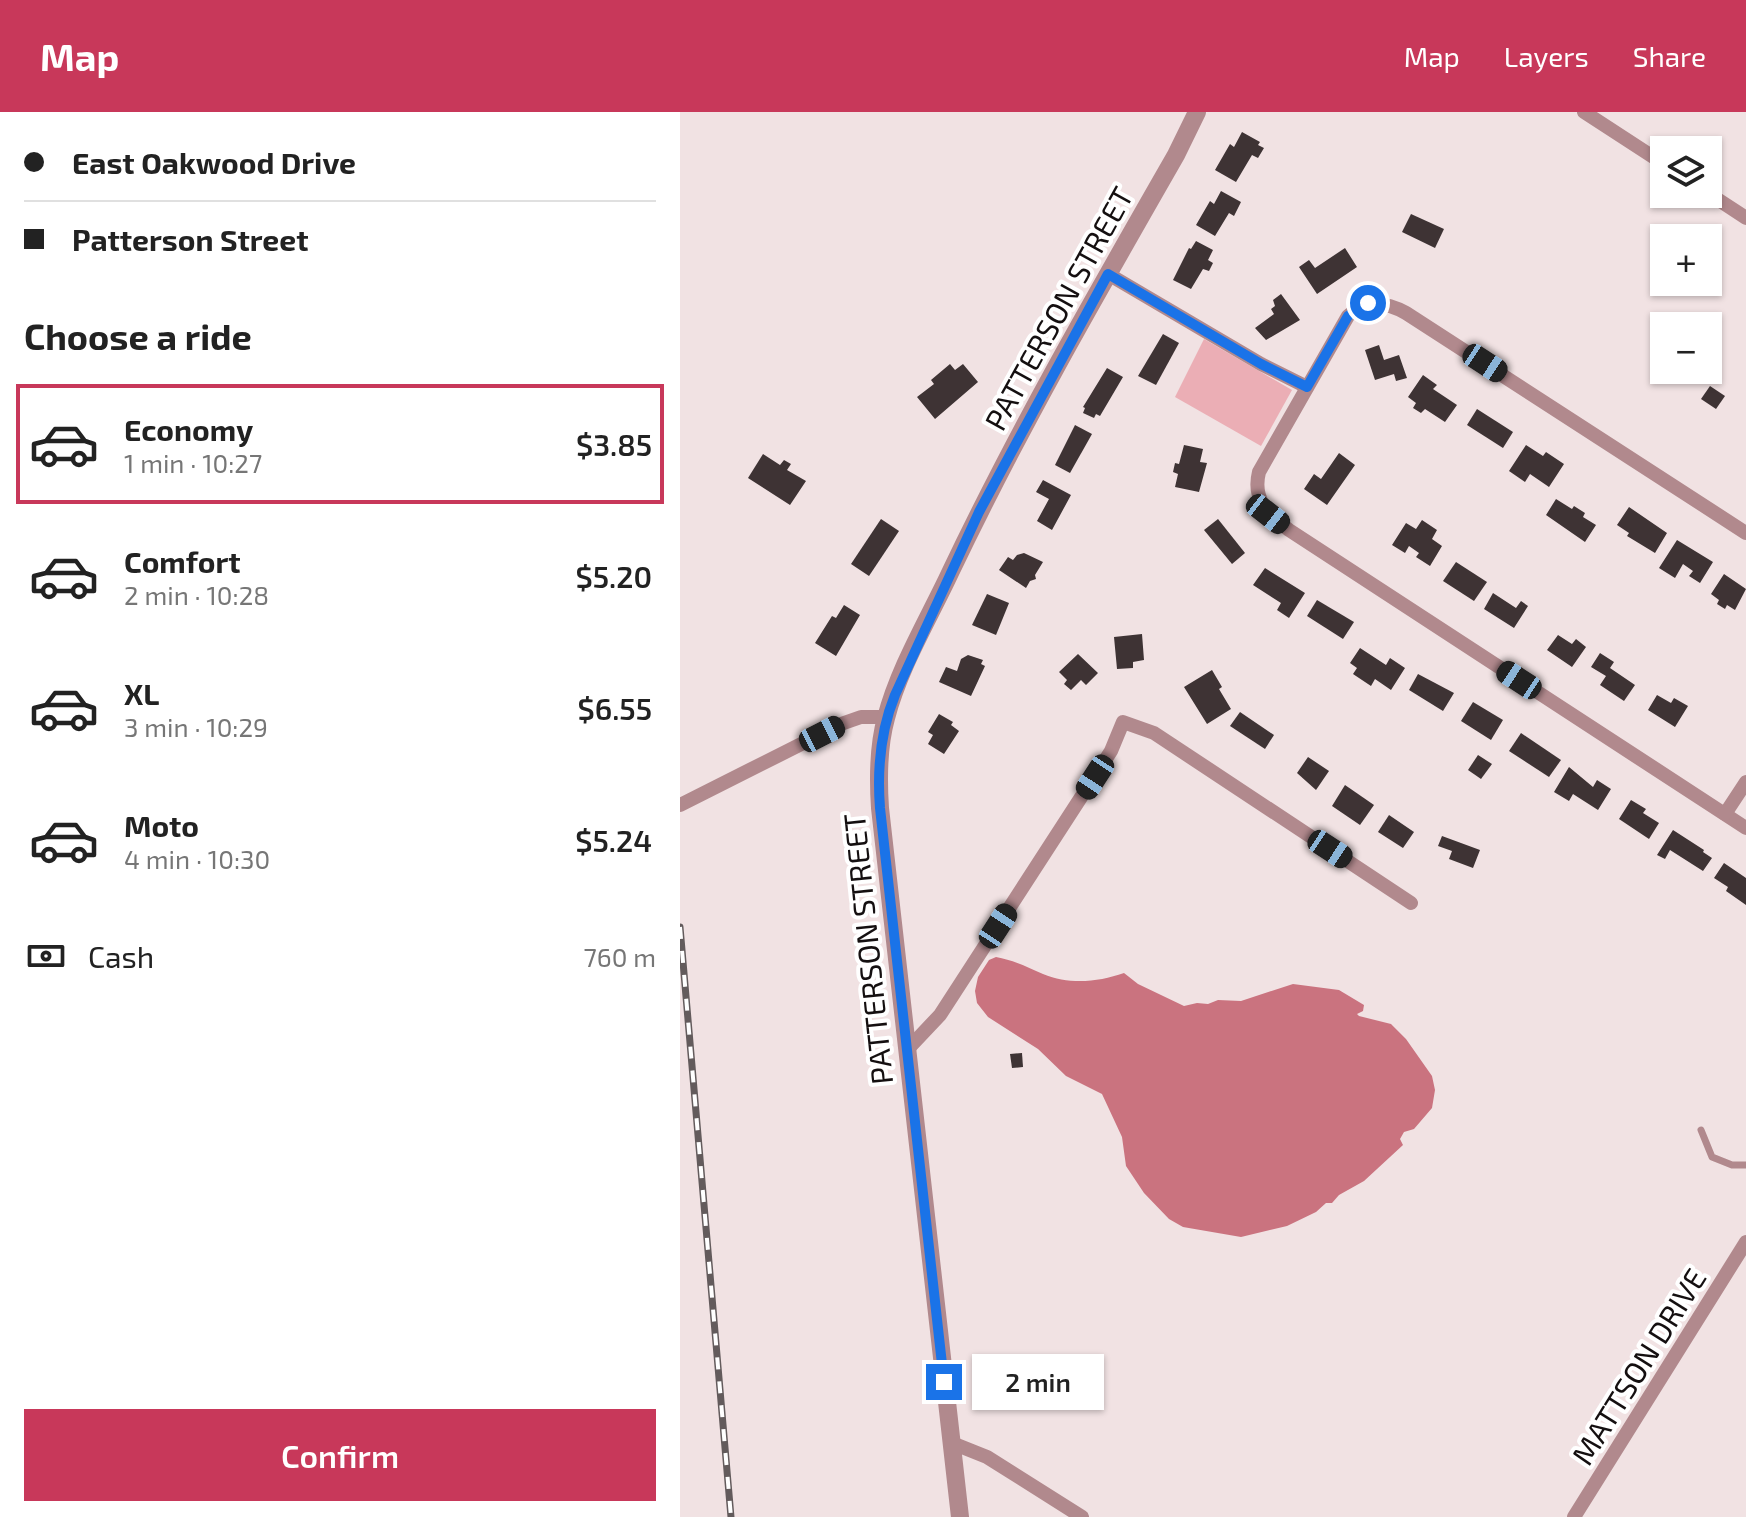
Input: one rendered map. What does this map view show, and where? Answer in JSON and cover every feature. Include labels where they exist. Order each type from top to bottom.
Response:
[{"type":"street","name":"PATTERSON STREET","points":[[960,1517],[878,783],[886,717],[979,512],[1197,112]]},
{"type":"street","points":[[1584,112],[1650,155]]},
{"type":"street","points":[[1722,202],[1746,218]]},
{"type":"street","points":[[1108,274],[1261,364],[1307,387]]},
{"type":"street","points":[[1746,533],[1406,313],[1382,304],[1368,303],[1348,316],[1259,472],[1256,484],[1259,500],[1268,514],[1746,828]]},
{"type":"street","points":[[680,805],[841,724],[861,717],[886,717]]},
{"type":"street","points":[[906,1051],[940,1015],[1111,751],[1123,722],[1154,733],[1411,903]]},
{"type":"street","points":[[1725,814],[1746,782]]},
{"type":"street","name":"MATTSON DRIVE","points":[[1574,1517],[1746,1242]]},
{"type":"street","points":[[952,1443],[987,1457],[1082,1517]]},
{"type":"lane","points":[[1701,1130],[1712,1157],[1732,1165],[1746,1165]]},
{"type":"shaded area","points":[[1204,339],[1292,390],[1261,446],[1175,397]]},
{"type":"shaded area","points":[[996,957],[1063,980],[1094,980],[1124,973],[1138,984],[1184,1006],[1218,1000],[1241,1001],[1293,984],[1339,990],[1364,1005],[1363,1011],[1357,1014],[1359,1016],[1391,1024],[1406,1039],[1432,1076],[1435,1090],[1432,1108],[1414,1129],[1404,1132],[1400,1139],[1403,1145],[1364,1181],[1339,1195],[1332,1203],[1326,1203],[1316,1212],[1287,1226],[1241,1237],[1183,1227],[1169,1219],[1144,1193],[1126,1166],[1122,1137],[1102,1094],[1066,1076],[1038,1049],[988,1017],[977,1003],[975,991],[978,977],[989,960]]},
{"type":"building","points":[[1242,132],[1260,142],[1258,145],[1264,148],[1258,158],[1252,155],[1236,182],[1215,170],[1230,144],[1234,147]]},
{"type":"building","points":[[1221,191],[1241,202],[1234,216],[1229,213],[1215,236],[1196,225],[1210,201],[1214,204]]},
{"type":"building","points":[[1411,214],[1444,229],[1435,248],[1402,232]]},
{"type":"building","points":[[1196,241],[1213,250],[1208,260],[1213,263],[1209,271],[1203,269],[1191,289],[1173,280],[1189,248]]},
{"type":"building","points":[[1345,248],[1357,267],[1317,294],[1299,267],[1309,260],[1315,268]]},
{"type":"building","points":[[1281,294],[1300,320],[1266,340],[1255,328],[1274,314],[1271,309],[1275,306],[1273,300]]},
{"type":"building","points":[[1163,334],[1179,343],[1156,385],[1138,376]]},
{"type":"building","points":[[1379,345],[1384,360],[1399,355],[1407,378],[1396,381],[1394,374],[1375,380],[1365,350]]},
{"type":"building","points":[[950,364],[955,370],[963,364],[978,382],[935,419],[917,397],[934,384],[931,380]]},
{"type":"building","points":[[1107,368],[1123,377],[1100,416],[1096,414],[1094,418],[1083,413],[1083,407]]},
{"type":"building","points":[[1423,375],[1437,385],[1433,389],[1457,405],[1445,422],[1425,409],[1421,413],[1413,408],[1416,403],[1408,397]]},
{"type":"building","points":[[1710,386],[1725,396],[1716,409],[1701,399]]},
{"type":"building","points":[[1477,409],[1513,432],[1503,448],[1467,425]]},
{"type":"building","points":[[1075,425],[1092,434],[1070,473],[1055,465]]},
{"type":"building","points":[[1184,445],[1203,449],[1200,462],[1207,463],[1199,492],[1175,487],[1178,474],[1173,472],[1175,463],[1179,464]]},
{"type":"building","points":[[1526,445],[1543,456],[1546,452],[1564,464],[1549,487],[1530,474],[1525,482],[1509,471]]},
{"type":"building","points":[[1339,453],[1355,465],[1327,505],[1304,489],[1314,474],[1321,479]]},
{"type":"building","points":[[763,454],[780,465],[784,460],[791,464],[787,470],[806,481],[790,505],[748,478]]},
{"type":"building","points":[[1043,480],[1071,495],[1052,530],[1037,521],[1049,499],[1036,492]]},
{"type":"building","points":[[1556,499],[1585,513],[1583,517],[1596,525],[1585,542],[1546,515]]},
{"type":"building","points":[[1629,507],[1667,533],[1655,553],[1627,536],[1629,533],[1617,525]]},
{"type":"building","points":[[881,519],[899,531],[869,576],[851,564]]},
{"type":"building","points":[[1218,519],[1245,553],[1232,564],[1204,530]]},
{"type":"building","points":[[1422,520],[1437,530],[1432,539],[1442,546],[1430,566],[1416,557],[1419,553],[1409,546],[1405,553],[1392,545],[1406,523],[1416,529]]},
{"type":"building","points":[[1677,540],[1713,562],[1700,583],[1689,576],[1693,571],[1683,564],[1675,578],[1659,568]]},
{"type":"building","points":[[1024,553],[1043,562],[1035,575],[1036,579],[1030,581],[1026,588],[999,570],[1008,557],[1013,560]]},
{"type":"building","points":[[1456,562],[1487,582],[1474,601],[1443,581]]},
{"type":"building","points":[[1265,568],[1305,593],[1289,618],[1277,610],[1281,603],[1253,585]]},
{"type":"building","points":[[1724,574],[1746,589],[1735,610],[1717,604],[1719,600],[1711,594]]},
{"type":"building","points":[[1493,593],[1516,608],[1521,601],[1528,606],[1514,628],[1484,609]]},
{"type":"building","points":[[987,594],[1009,603],[996,635],[972,625]]},
{"type":"building","points":[[1317,600],[1354,622],[1343,639],[1307,616]]},
{"type":"building","points":[[844,605],[860,615],[836,656],[815,643],[832,616],[836,618]]},
{"type":"building","points":[[1142,634],[1144,660],[1133,662],[1133,668],[1117,669],[1114,637]]},
{"type":"building","points":[[1558,635],[1572,644],[1576,639],[1586,647],[1572,667],[1547,650]]},
{"type":"building","points":[[1360,648],[1386,665],[1390,658],[1405,668],[1391,690],[1375,679],[1371,686],[1353,674],[1357,668],[1350,663]]},
{"type":"building","points":[[1600,653],[1614,662],[1610,668],[1635,685],[1624,701],[1600,685],[1606,676],[1591,667]]},
{"type":"building","points":[[1078,654],[1098,673],[1086,685],[1081,680],[1071,690],[1064,684],[1067,680],[1059,672]]},
{"type":"building","points":[[968,655],[983,660],[981,664],[985,666],[971,696],[939,682],[946,667],[957,671],[961,659]]},
{"type":"building","points":[[1212,670],[1231,709],[1207,724],[1184,687]]},
{"type":"building","points":[[1418,674],[1454,693],[1443,711],[1409,690]]},
{"type":"building","points":[[1657,695],[1671,703],[1674,698],[1688,706],[1675,727],[1648,710]]},
{"type":"building","points":[[1473,702],[1503,720],[1491,740],[1461,721]]},
{"type":"building","points":[[1240,712],[1274,735],[1265,749],[1230,726]]},
{"type":"building","points":[[939,714],[953,722],[951,725],[959,731],[944,754],[928,744],[933,735],[928,732]]},
{"type":"building","points":[[1521,733],[1561,760],[1549,777],[1509,751]]},
{"type":"building","points":[[1478,755],[1492,764],[1481,779],[1468,770]]},
{"type":"building","points":[[1308,757],[1329,771],[1316,790],[1297,773]]},
{"type":"building","points":[[1569,767],[1593,787],[1597,780],[1611,789],[1598,810],[1573,794],[1569,801],[1554,792]]},
{"type":"building","points":[[1345,785],[1374,805],[1360,825],[1332,806]]},
{"type":"building","points":[[1631,800],[1646,809],[1643,813],[1659,823],[1649,839],[1619,819]]},
{"type":"building","points":[[1389,815],[1414,832],[1403,848],[1378,832]]},
{"type":"building","points":[[1673,830],[1712,858],[1703,871],[1670,850],[1665,859],[1657,855]]},
{"type":"building","points":[[1442,836],[1480,850],[1473,868],[1449,859],[1452,851],[1438,846]]},
{"type":"building","points":[[1724,863],[1746,878],[1746,905],[1714,878]]},
{"type":"building","points":[[1022,1053],[1023,1067],[1012,1068],[1010,1054]]},
{"type":"railway","points":[[680,927],[731,1517]]},
{"type":"route","points":[[944,1382],[880,808],[879,760],[886,717],[979,512],[1108,274],[1261,364],[1307,387],[1348,316],[1368,303]]}]
